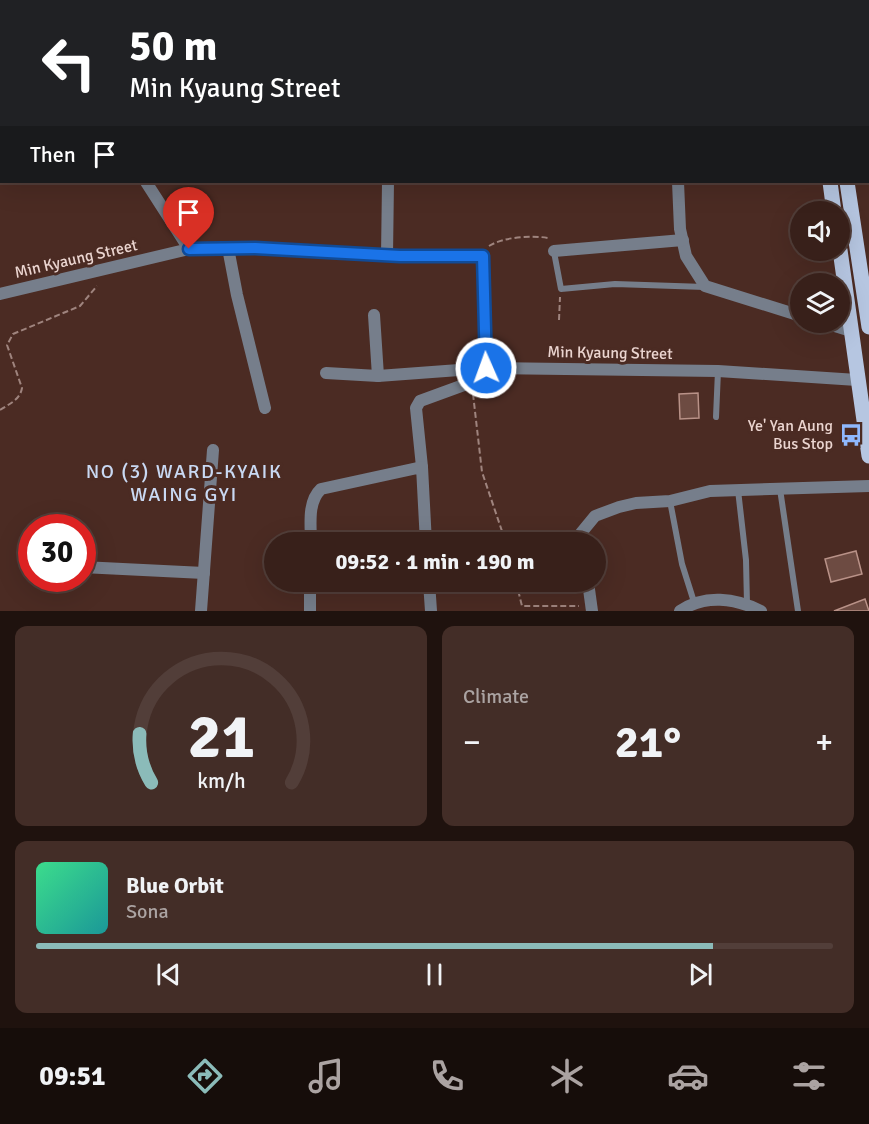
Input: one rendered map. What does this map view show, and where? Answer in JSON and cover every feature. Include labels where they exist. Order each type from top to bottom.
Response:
[{"type":"main road","points":[[830,183],[833,201]]},
{"type":"main road","points":[[847,183],[865,268],[869,327]]},
{"type":"main road","points":[[841,261],[851,331],[863,380],[869,456]]},
{"type":"street","points":[[147,183],[189,249]]},
{"type":"street","points":[[387,255],[388,183]]},
{"type":"street","points":[[678,183],[686,256],[705,286],[790,313]]},
{"type":"street","points":[[554,251],[683,240]]},
{"type":"street","points":[[228,248],[237,295],[265,408]]},
{"type":"street","name":"Min Kyaung Street","points":[[0,294],[189,249],[255,248],[387,255],[483,256]]},
{"type":"street","points":[[425,532],[416,408],[420,401],[472,382],[486,368],[483,256]]},
{"type":"street","points":[[842,269],[865,268]]},
{"type":"street","points":[[374,315],[378,376]]},
{"type":"street","name":"Min Kyaung Street","points":[[326,373],[378,376],[486,368],[718,371],[863,380]]},
{"type":"street","points":[[201,611],[213,450]]},
{"type":"street","points":[[311,532],[314,495],[321,489],[422,467]]},
{"type":"street","points":[[581,532],[595,516],[619,507],[636,503],[670,501],[710,491],[869,486]]},
{"type":"street","points":[[96,568],[204,573]]},
{"type":"street","points":[[310,592],[310,611]]},
{"type":"street","points":[[429,592],[430,611]]},
{"type":"street","points":[[589,592],[592,609]]},
{"type":"street","points":[[680,611],[694,602],[724,600],[747,604],[761,611]]},
{"type":"lane","points":[[554,251],[561,289],[615,284],[707,287]]},
{"type":"lane","points":[[717,417],[718,371]]},
{"type":"lane","points":[[780,489],[798,611]]},
{"type":"lane","points":[[738,490],[746,560],[747,604]]},
{"type":"lane","points":[[670,501],[682,564],[694,602]]},
{"type":"path","points":[[483,256],[491,244],[498,241],[538,237],[549,239],[554,251]]},
{"type":"path","points":[[0,410],[18,399],[22,388],[7,345],[13,334],[80,306],[101,281],[105,270]]},
{"type":"path","points":[[559,320],[561,289]]},
{"type":"path","points":[[472,382],[482,472],[502,532]]},
{"type":"path","points":[[518,592],[522,606],[592,609]]},
{"type":"building","points":[[698,393],[699,418],[680,419],[679,394]]},
{"type":"building","points":[[856,551],[862,574],[831,582],[825,559]]},
{"type":"building","points":[[865,599],[869,611],[834,611]]},
{"type":"place","name":"Ye' Yan Aung Bus Stop","points":[[851,435]]},
{"type":"district","name":"NO (3) WARD-KYAIK WAING GYI","points":[[184,482]]},
{"type":"route","points":[[189,249],[255,248],[400,256],[483,256],[486,368]]}]
